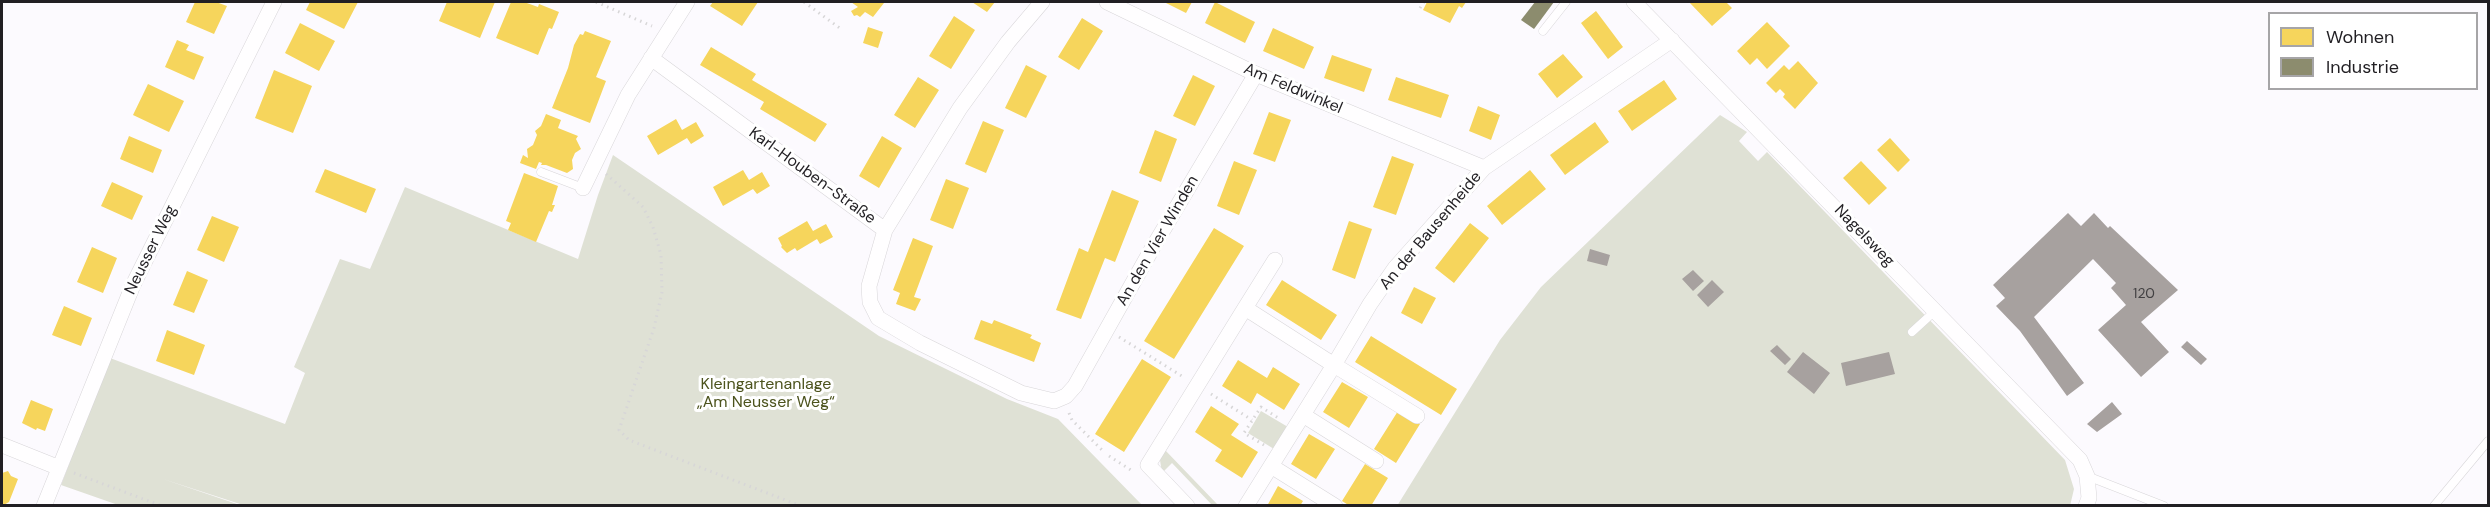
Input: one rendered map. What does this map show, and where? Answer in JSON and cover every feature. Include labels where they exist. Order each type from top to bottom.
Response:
[{"type":"street","name":"Neusser Weg","points":[[44,506],[57,467],[133,285],[274,2]]},
{"type":"street","points":[[583,188],[628,95],[687,2]]},
{"type":"street","points":[[885,230],[960,108],[1008,42],[1042,2]]},
{"type":"street","name":"Am Feldwinkel","points":[[1107,2],[1256,74],[1484,168]]},
{"type":"street","name":"Nagelsweg","points":[[1634,2],[2080,460],[2086,476]]},
{"type":"street","name":"An der Bausenheide","points":[[1246,506],[1370,304],[1395,268],[1484,168],[1672,39]]},
{"type":"street","name":"Karl-Houben-Straße","points":[[651,58],[885,230],[869,285],[870,302],[878,318],[920,343],[1021,393],[1058,400]]},
{"type":"street","name":"An den Vier Winden","points":[[1058,400],[1075,386],[1256,74]]},
{"type":"street","points":[[1187,506],[1148,465],[1275,260]]},
{"type":"street","points":[[1245,308],[1417,416]]},
{"type":"street","points":[[1299,422],[1376,462]]},
{"type":"street","points":[[2,445],[57,467]]},
{"type":"street","points":[[1275,460],[1335,506]]},
{"type":"street","points":[[2086,476],[2089,498],[2086,506]]},
{"type":"lane","points":[[1544,31],[1566,2]]},
{"type":"lane","points":[[541,172],[583,188]]},
{"type":"lane","points":[[1912,332],[1936,310]]},
{"type":"lane","points":[[2434,506],[2488,441]]},
{"type":"lane","points":[[2086,476],[2164,506]]},
{"type":"path","points":[[596,2],[667,33]]},
{"type":"path","points":[[804,2],[841,29]]},
{"type":"path","points":[[1420,8],[1424,2]]},
{"type":"path","points":[[594,167],[612,178],[643,207],[653,227],[661,255],[662,292],[654,328],[619,430],[629,440],[801,506]]},
{"type":"path","points":[[1107,329],[1252,420]]},
{"type":"path","points":[[1058,400],[1072,420],[1102,450]]},
{"type":"path","points":[[1275,460],[1244,433],[1252,420],[1261,407],[1299,422]]},
{"type":"path","points":[[57,467],[162,506]]},
{"type":"green space","points":[[1720,115],[1747,132],[1739,141],[1758,161],[1767,152],[2065,460],[2074,489],[2070,506],[1397,506],[1500,340],[1541,287]]},
{"type":"green space","name":"Kleingartenanlage „Am Neusser Weg“","points":[[613,155],[879,336],[1007,399],[1058,419],[1142,505],[246,506],[163,479],[240,505],[121,506],[61,485],[110,358],[285,424],[305,373],[294,367],[340,259],[370,269],[405,187],[578,259]]},
{"type":"green space","points":[[1261,411],[1288,427],[1274,449],[1248,433]]},
{"type":"green space","points":[[1165,450],[1218,505],[1212,505],[1172,463],[1162,473],[1160,460]]},
{"type":"building: Wohnen","points":[[195,2],[216,2],[227,6],[214,34],[186,22]]},
{"type":"building: Wohnen","points":[[310,2],[358,2],[344,29],[306,10]]},
{"type":"building: Wohnen","points":[[447,2],[495,2],[480,38],[439,21]]},
{"type":"building: Wohnen","points":[[511,2],[524,2],[538,7],[539,4],[559,12],[552,29],[549,28],[538,55],[496,38]]},
{"type":"building: Wohnen","points":[[713,2],[758,2],[742,26],[710,6]]},
{"type":"building: Wohnen","points":[[851,2],[884,3],[873,17],[865,12],[860,17],[854,16],[851,11],[858,7]]},
{"type":"building: Wohnen","points":[[972,2],[995,2],[987,12]]},
{"type":"building: Wohnen","points":[[1164,2],[1192,2],[1186,13]]},
{"type":"building: Wohnen","points":[[1215,2],[1255,22],[1245,43],[1205,23]]},
{"type":"building: Wohnen","points":[[1427,2],[1466,2],[1462,8],[1459,6],[1450,23],[1423,10]]},
{"type":"building: Wohnen","points":[[1689,2],[1726,2],[1732,8],[1712,26]]},
{"type":"building: Wohnen","points":[[1596,11],[1623,47],[1608,59],[1581,23]]},
{"type":"building: Wohnen","points":[[954,16],[975,30],[951,69],[929,56]]},
{"type":"building: Wohnen","points":[[1082,18],[1103,31],[1079,70],[1058,57]]},
{"type":"building: Wohnen","points":[[1767,22],[1790,46],[1767,69],[1757,58],[1750,65],[1737,51]]},
{"type":"building: Wohnen","points":[[300,23],[335,41],[319,71],[285,53]]},
{"type":"building: Wohnen","points":[[868,27],[883,32],[878,48],[863,43]]},
{"type":"building: Wohnen","points":[[1273,28],[1314,47],[1304,69],[1263,51]]},
{"type":"building: Wohnen","points":[[585,31],[611,41],[596,77],[606,81],[590,123],[552,108],[568,68],[574,45],[580,34],[583,35]]},
{"type":"building: Wohnen","points":[[177,40],[189,45],[186,50],[204,57],[194,80],[165,67]]},
{"type":"building: Wohnen","points":[[711,47],[756,74],[752,80],[827,124],[815,142],[760,109],[764,102],[700,65]]},
{"type":"building: Wohnen","points":[[1563,54],[1583,77],[1557,98],[1538,74]]},
{"type":"building: Wohnen","points":[[1332,55],[1372,69],[1364,92],[1324,78]]},
{"type":"building: Wohnen","points":[[1798,61],[1818,83],[1795,109],[1783,97],[1785,94],[1780,89],[1776,93],[1766,83],[1784,65],[1789,70]]},
{"type":"building: Wohnen","points":[[1026,65],[1047,76],[1026,118],[1005,108]]},
{"type":"building: Wohnen","points":[[274,70],[312,86],[293,133],[255,118]]},
{"type":"building: Wohnen","points":[[1193,75],[1215,86],[1195,126],[1173,116]]},
{"type":"building: Wohnen","points":[[918,77],[939,90],[915,128],[894,115]]},
{"type":"building: Wohnen","points":[[1396,77],[1449,95],[1441,118],[1388,100]]},
{"type":"building: Wohnen","points":[[1664,80],[1677,99],[1632,131],[1618,111]]},
{"type":"building: Wohnen","points":[[148,84],[184,101],[169,132],[133,115]]},
{"type":"building: Wohnen","points":[[1478,106],[1500,115],[1491,140],[1469,131]]},
{"type":"building: Wohnen","points":[[1269,112],[1291,120],[1275,162],[1253,154]]},
{"type":"building: Wohnen","points":[[546,114],[561,120],[558,128],[578,136],[576,139],[581,149],[575,153],[572,160],[573,169],[567,173],[541,165],[542,163],[539,162],[536,169],[520,163],[523,155],[528,158],[527,149],[533,145],[537,135],[535,131],[541,126]]},
{"type":"building: Wohnen","points":[[676,119],[682,130],[696,122],[704,136],[691,144],[687,138],[658,155],[647,136]]},
{"type":"building: Wohnen","points":[[983,121],[1004,130],[986,173],[965,164]]},
{"type":"building: Wohnen","points":[[1595,122],[1609,142],[1565,175],[1550,155]]},
{"type":"building: Wohnen","points":[[1155,130],[1177,139],[1161,182],[1139,173]]},
{"type":"building: Wohnen","points":[[129,136],[162,150],[153,173],[120,159]]},
{"type":"building: Wohnen","points":[[882,136],[902,148],[879,188],[859,176]]},
{"type":"building: Wohnen","points":[[1890,138],[1910,160],[1898,172],[1877,150]]},
{"type":"building: Wohnen","points":[[1392,156],[1414,164],[1396,215],[1373,207]]},
{"type":"building: Wohnen","points":[[1234,161],[1257,170],[1239,215],[1217,206]]},
{"type":"building: Wohnen","points":[[1861,161],[1887,188],[1869,205],[1843,178]]},
{"type":"building: Wohnen","points":[[325,169],[376,189],[366,213],[315,192]]},
{"type":"building: Wohnen","points":[[743,170],[749,180],[762,172],[770,186],[757,194],[753,189],[723,206],[713,187]]},
{"type":"building: Wohnen","points":[[1530,170],[1546,189],[1502,225],[1487,206]]},
{"type":"building: Wohnen","points":[[524,173],[558,186],[552,205],[555,205],[552,212],[549,211],[536,242],[508,230],[511,223],[506,221]]},
{"type":"building: Wohnen","points":[[946,179],[969,188],[953,229],[930,220]]},
{"type":"building: Wohnen","points":[[112,182],[143,196],[132,220],[101,206]]},
{"type":"building: Wohnen","points":[[1112,190],[1139,201],[1115,262],[1105,258],[1081,319],[1056,310],[1079,248],[1088,252]]},
{"type":"building: Wohnen","points":[[212,216],[239,227],[224,262],[197,250]]},
{"type":"building: Wohnen","points":[[807,221],[813,231],[826,224],[833,237],[820,244],[817,239],[797,251],[795,248],[787,253],[781,247],[778,238]]},
{"type":"building: Wohnen","points":[[1349,221],[1372,229],[1355,279],[1332,270]]},
{"type":"building: Wohnen","points":[[1470,223],[1489,238],[1454,283],[1435,268]]},
{"type":"building: Wohnen","points":[[1214,228],[1244,246],[1174,359],[1144,341]]},
{"type":"building: Wohnen","points":[[913,238],[933,246],[914,297],[921,299],[915,311],[896,304],[900,293],[893,290]]},
{"type":"building: Wohnen","points":[[92,247],[117,258],[103,293],[77,282]]},
{"type":"building: Wohnen","points":[[187,271],[208,280],[194,313],[173,305]]},
{"type":"building: Wohnen","points":[[1282,280],[1337,315],[1321,340],[1266,305]]},
{"type":"building: Wohnen","points":[[1414,287],[1436,298],[1422,324],[1401,313]]},
{"type":"building: Wohnen","points":[[64,306],[92,318],[81,346],[52,335]]},
{"type":"building: Wohnen","points":[[981,320],[992,324],[994,320],[1032,335],[1030,338],[1041,343],[1034,362],[974,339]]},
{"type":"building: Wohnen","points":[[167,330],[205,345],[194,375],[156,361]]},
{"type":"building: Wohnen","points":[[1371,336],[1457,389],[1441,415],[1355,362]]},
{"type":"building: Wohnen","points":[[1142,359],[1171,377],[1124,452],[1095,434]]},
{"type":"building: Wohnen","points":[[1238,360],[1267,378],[1273,367],[1300,384],[1284,410],[1257,393],[1251,404],[1222,386]]},
{"type":"building: Wohnen","points":[[1342,382],[1368,397],[1349,428],[1323,412]]},
{"type":"building: Wohnen","points":[[31,400],[53,409],[45,431],[37,428],[36,430],[22,423]]},
{"type":"building: Wohnen","points":[[1211,406],[1239,424],[1231,435],[1258,452],[1242,478],[1215,461],[1222,450],[1195,432]]},
{"type":"building: Wohnen","points":[[1398,411],[1420,424],[1396,463],[1374,449]]},
{"type":"building: Wohnen","points":[[1309,434],[1335,449],[1316,479],[1291,464]]},
{"type":"building: Wohnen","points":[[1365,464],[1388,478],[1371,506],[1350,506],[1342,501]]},
{"type":"building: Wohnen","points":[[8,471],[11,476],[18,479],[9,502],[2,506],[2,473]]},
{"type":"building: Wohnen","points":[[1278,486],[1303,501],[1300,506],[1267,506]]},
{"type":"building: Industrie","points":[[1535,2],[1554,2],[1534,29],[1521,20]]},
{"type":"building: Sonstige","points":[[2068,213],[2081,226],[2094,213],[2178,290],[2141,322],[2169,352],[2141,377],[2098,330],[2126,305],[2111,288],[2116,283],[2093,259],[2034,317],[2084,383],[2067,396],[2020,331],[1996,306],[2005,298],[1993,285]]},
{"type":"building: Sonstige","points":[[1590,249],[1610,255],[1607,266],[1587,261]]},
{"type":"building: Sonstige","points":[[1693,270],[1704,281],[1693,291],[1682,279]]},
{"type":"building: Sonstige","points":[[1712,280],[1724,292],[1708,307],[1697,295]]},
{"type":"building: Sonstige","points":[[2187,341],[2207,359],[2201,365],[2181,347]]},
{"type":"building: Sonstige","points":[[1777,345],[1791,359],[1785,365],[1770,351]]},
{"type":"building: Sonstige","points":[[1803,352],[1830,373],[1814,394],[1787,372]]},
{"type":"building: Sonstige","points":[[1889,352],[1895,374],[1846,386],[1841,363]]},
{"type":"building: Sonstige","points":[[2112,402],[2122,414],[2097,432],[2087,424]]}]
